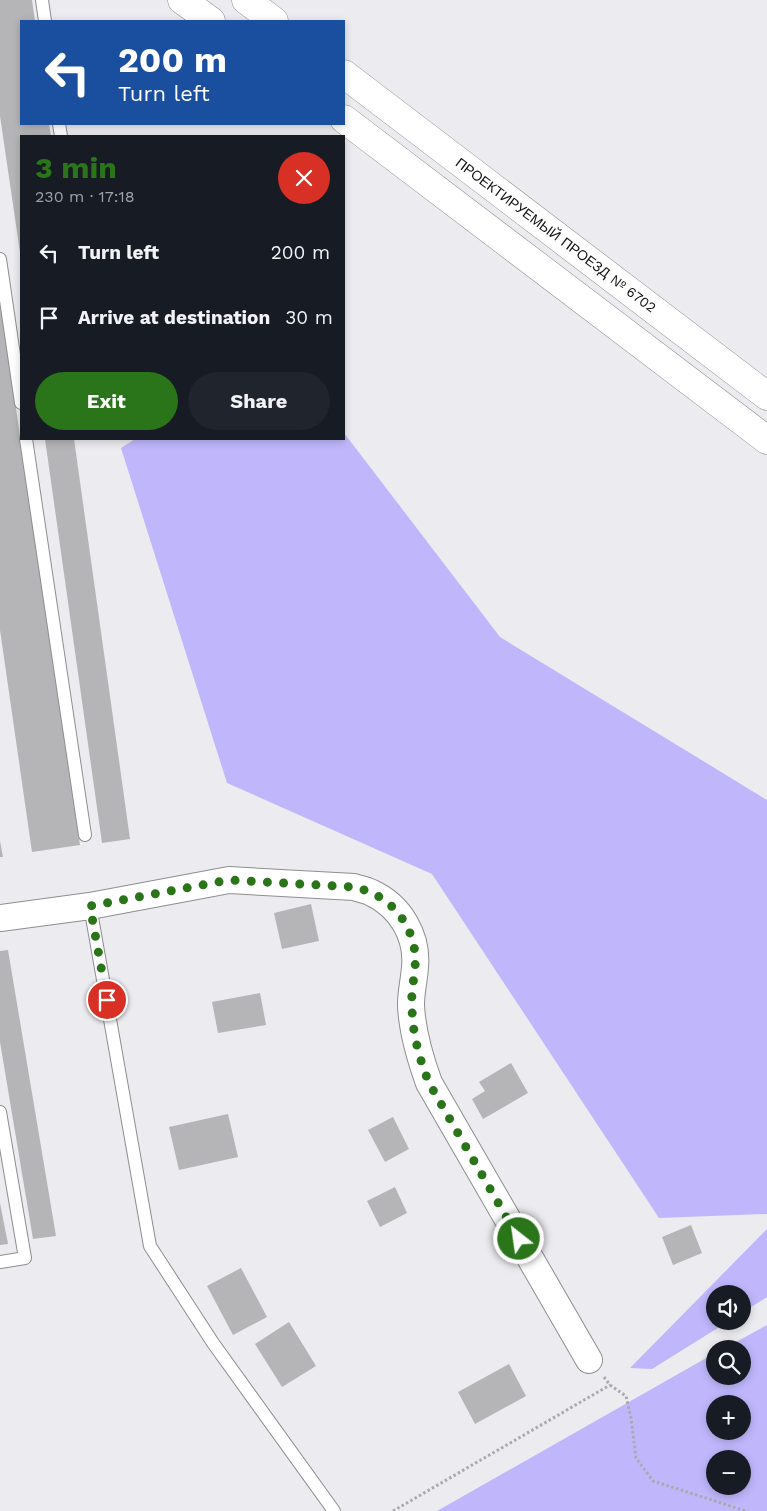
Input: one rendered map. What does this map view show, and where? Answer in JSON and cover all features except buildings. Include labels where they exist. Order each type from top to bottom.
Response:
[{"type":"main road","points":[[182,0],[210,20]]},
{"type":"main road","points":[[246,0],[273,20]]},
{"type":"main road","name":"ПРОЕКТИРУЕМЫЙ ПРОЕЗД № 6702","points":[[345,75],[767,396]]},
{"type":"main road","points":[[345,121],[432,184],[767,440]]},
{"type":"street","points":[[0,918],[79,907],[229,880],[354,887],[372,892],[387,902],[400,915],[410,931],[415,949],[412,986],[413,1026],[422,1064],[429,1083],[589,1360]]},
{"type":"lane","points":[[42,0],[45,20]]},
{"type":"lane","points":[[0,259],[20,396]]},
{"type":"lane","points":[[26,440],[85,835]]},
{"type":"lane","points":[[79,907],[150,1246],[213,1342],[334,1511]]},
{"type":"lane","points":[[0,1112],[25,1258],[0,1262]]},
{"type":"path","points":[[589,1360],[610,1385],[626,1396],[636,1458],[653,1481],[746,1511]]},
{"type":"path","points":[[393,1511],[610,1385]]},
{"type":"shaded area","points":[[345,434],[500,637],[767,800],[767,1214],[659,1218],[432,874],[227,783],[121,448],[133,440],[345,440]]},
{"type":"shaded area","points":[[767,1229],[767,1297],[751,1307],[751,1285],[712,1285]]},
{"type":"shaded area","points":[[706,1291],[706,1330],[715,1330],[652,1369],[630,1368]]},
{"type":"shaded area","points":[[767,1325],[767,1511],[437,1511],[706,1358],[706,1385],[751,1385],[751,1340],[740,1340]]},
{"type":"route","points":[[107,1000],[90,906],[229,880],[354,887],[372,892],[387,902],[400,915],[410,931],[415,949],[412,986],[413,1026],[422,1064],[429,1083],[519,1239]]}]
